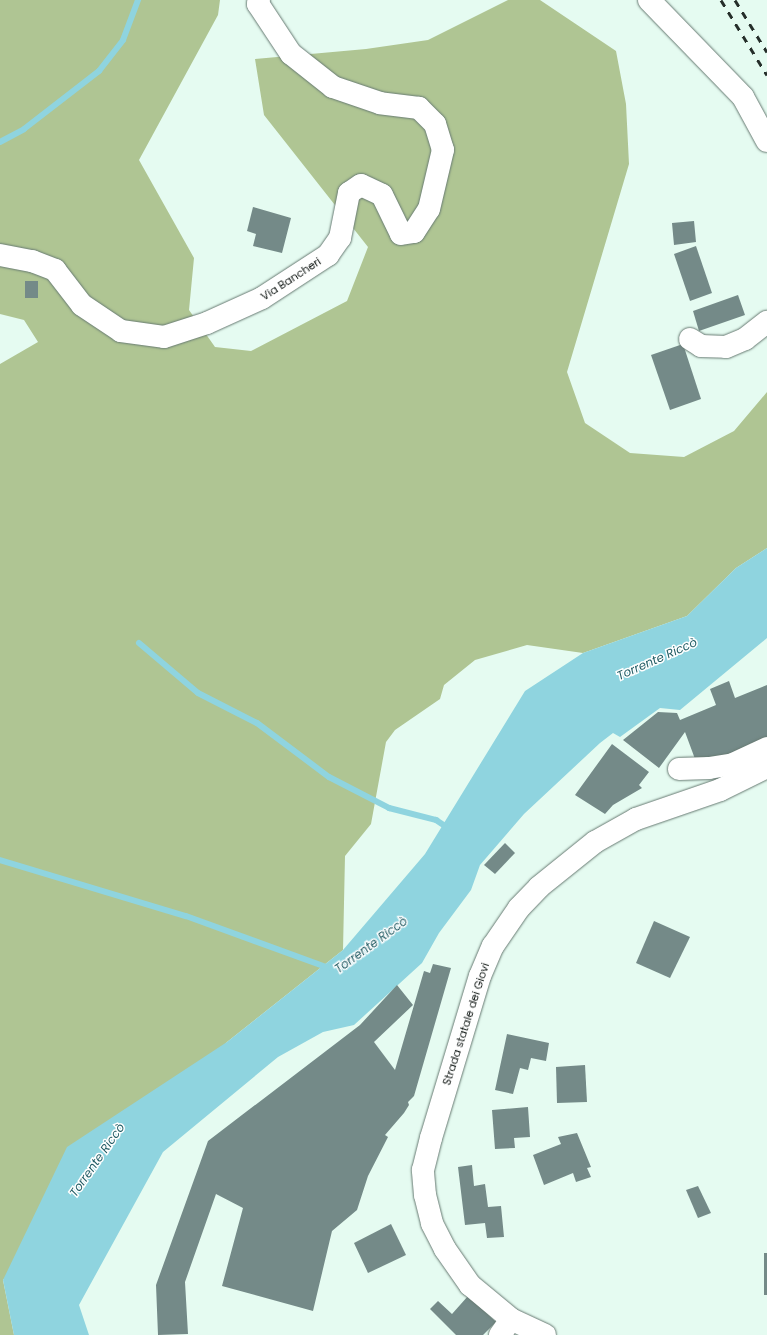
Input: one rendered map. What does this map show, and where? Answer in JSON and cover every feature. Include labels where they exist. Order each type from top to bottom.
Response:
[{"type":"street","name":"Via Bancheri","points":[[0,255],[32,261],[55,270],[82,305],[121,331],[164,337],[207,323],[262,298],[328,255],[340,238],[349,193],[361,185],[382,195],[402,234],[414,232],[429,209],[443,150],[435,124],[419,108],[380,103],[333,87],[291,54],[258,4],[259,0]]},
{"type":"street","points":[[649,0],[743,97],[767,141]]},
{"type":"street","points":[[690,339],[701,346],[726,347],[745,339],[767,322]]},
{"type":"street","points":[[679,769],[708,768],[733,764],[767,748]]},
{"type":"street","name":"Strada statale dei Giovi","points":[[545,1335],[506,1327],[470,1285],[445,1249],[432,1223],[425,1195],[423,1170],[451,1069],[480,976],[493,946],[519,908],[539,887],[612,831],[636,819],[720,790],[767,767]]},
{"type":"green space","points":[[0,0],[220,0],[218,15],[139,160],[194,258],[189,310],[215,347],[251,351],[347,301],[368,247],[264,115],[255,59],[366,49],[428,40],[508,0],[540,0],[616,51],[626,104],[629,164],[567,372],[585,423],[630,453],[684,457],[734,431],[767,392],[767,548],[736,568],[687,616],[583,653],[527,645],[475,660],[444,685],[440,699],[395,730],[386,742],[371,824],[345,856],[343,950],[227,1042],[3,1280],[14,1335],[0,1335],[0,364],[38,342],[24,320],[0,314]]},
{"type":"water","name":"Torrente Riccò","points":[[767,548],[767,638],[680,710],[660,708],[620,737],[613,733],[600,743],[524,814],[480,865],[471,890],[439,933],[422,963],[354,1025],[323,1032],[278,1057],[163,1152],[79,1305],[89,1335],[14,1335],[3,1280],[67,1147],[227,1042],[343,950],[425,854],[525,691],[583,653],[687,616],[736,568]]},
{"type":"building","points":[[253,207],[291,218],[282,253],[253,246],[256,234],[247,231]]},
{"type":"building","points":[[694,221],[696,242],[674,245],[672,223]]},
{"type":"building","points":[[696,246],[712,293],[690,301],[674,254]]},
{"type":"building","points":[[25,281],[38,281],[38,298],[25,298]]},
{"type":"building","points":[[738,295],[745,315],[699,331],[693,311]]},
{"type":"building","points":[[683,344],[701,399],[670,410],[651,355]]},
{"type":"building","points":[[729,681],[735,698],[767,685],[767,740],[698,767],[685,732],[659,768],[623,740],[658,712],[677,713],[680,720],[716,705],[710,689]]},
{"type":"building","points":[[612,744],[649,772],[639,785],[642,788],[613,805],[605,814],[575,795]]},
{"type":"building","points":[[505,843],[515,853],[495,874],[484,865]]},
{"type":"building","points":[[654,921],[690,937],[670,978],[636,963]]},
{"type":"building","points":[[433,964],[451,968],[414,1096],[408,1102],[409,1105],[404,1113],[385,1135],[388,1137],[368,1176],[357,1210],[332,1231],[313,1311],[222,1286],[243,1208],[216,1194],[185,1282],[188,1334],[158,1335],[156,1285],[208,1141],[360,1025],[397,985],[413,1005],[374,1042],[395,1070],[424,971],[430,973]]},
{"type":"building","points":[[507,1034],[549,1043],[546,1061],[531,1058],[528,1070],[520,1068],[513,1094],[495,1090]]},
{"type":"building","points":[[585,1065],[587,1102],[557,1103],[556,1067]]},
{"type":"building","points":[[528,1107],[530,1137],[514,1138],[515,1148],[495,1149],[492,1110]]},
{"type":"building","points":[[577,1133],[591,1167],[587,1168],[591,1177],[576,1182],[573,1173],[544,1185],[533,1155],[561,1144],[558,1137]]},
{"type":"building","points":[[472,1165],[474,1186],[485,1184],[488,1207],[501,1206],[504,1237],[487,1238],[485,1223],[465,1225],[458,1167]]},
{"type":"building","points":[[698,1186],[711,1213],[698,1218],[686,1190]]},
{"type":"building","points":[[391,1224],[406,1255],[368,1273],[354,1243]]},
{"type":"building","points":[[764,1253],[767,1253],[767,1295],[764,1295]]},
{"type":"building","points":[[468,1296],[496,1322],[483,1335],[456,1335],[430,1309],[438,1301],[452,1314]]},
{"type":"waterway","points":[[0,142],[24,129],[99,71],[123,40],[138,0]]},
{"type":"waterway","points":[[139,643],[198,693],[257,723],[329,777],[389,808],[436,820],[448,828]]},
{"type":"waterway","name":"Torrente Riccò","points":[[0,860],[186,916],[329,968]]},
{"type":"railway","points":[[721,0],[767,75]]},
{"type":"railway","points":[[735,0],[767,52]]}]
